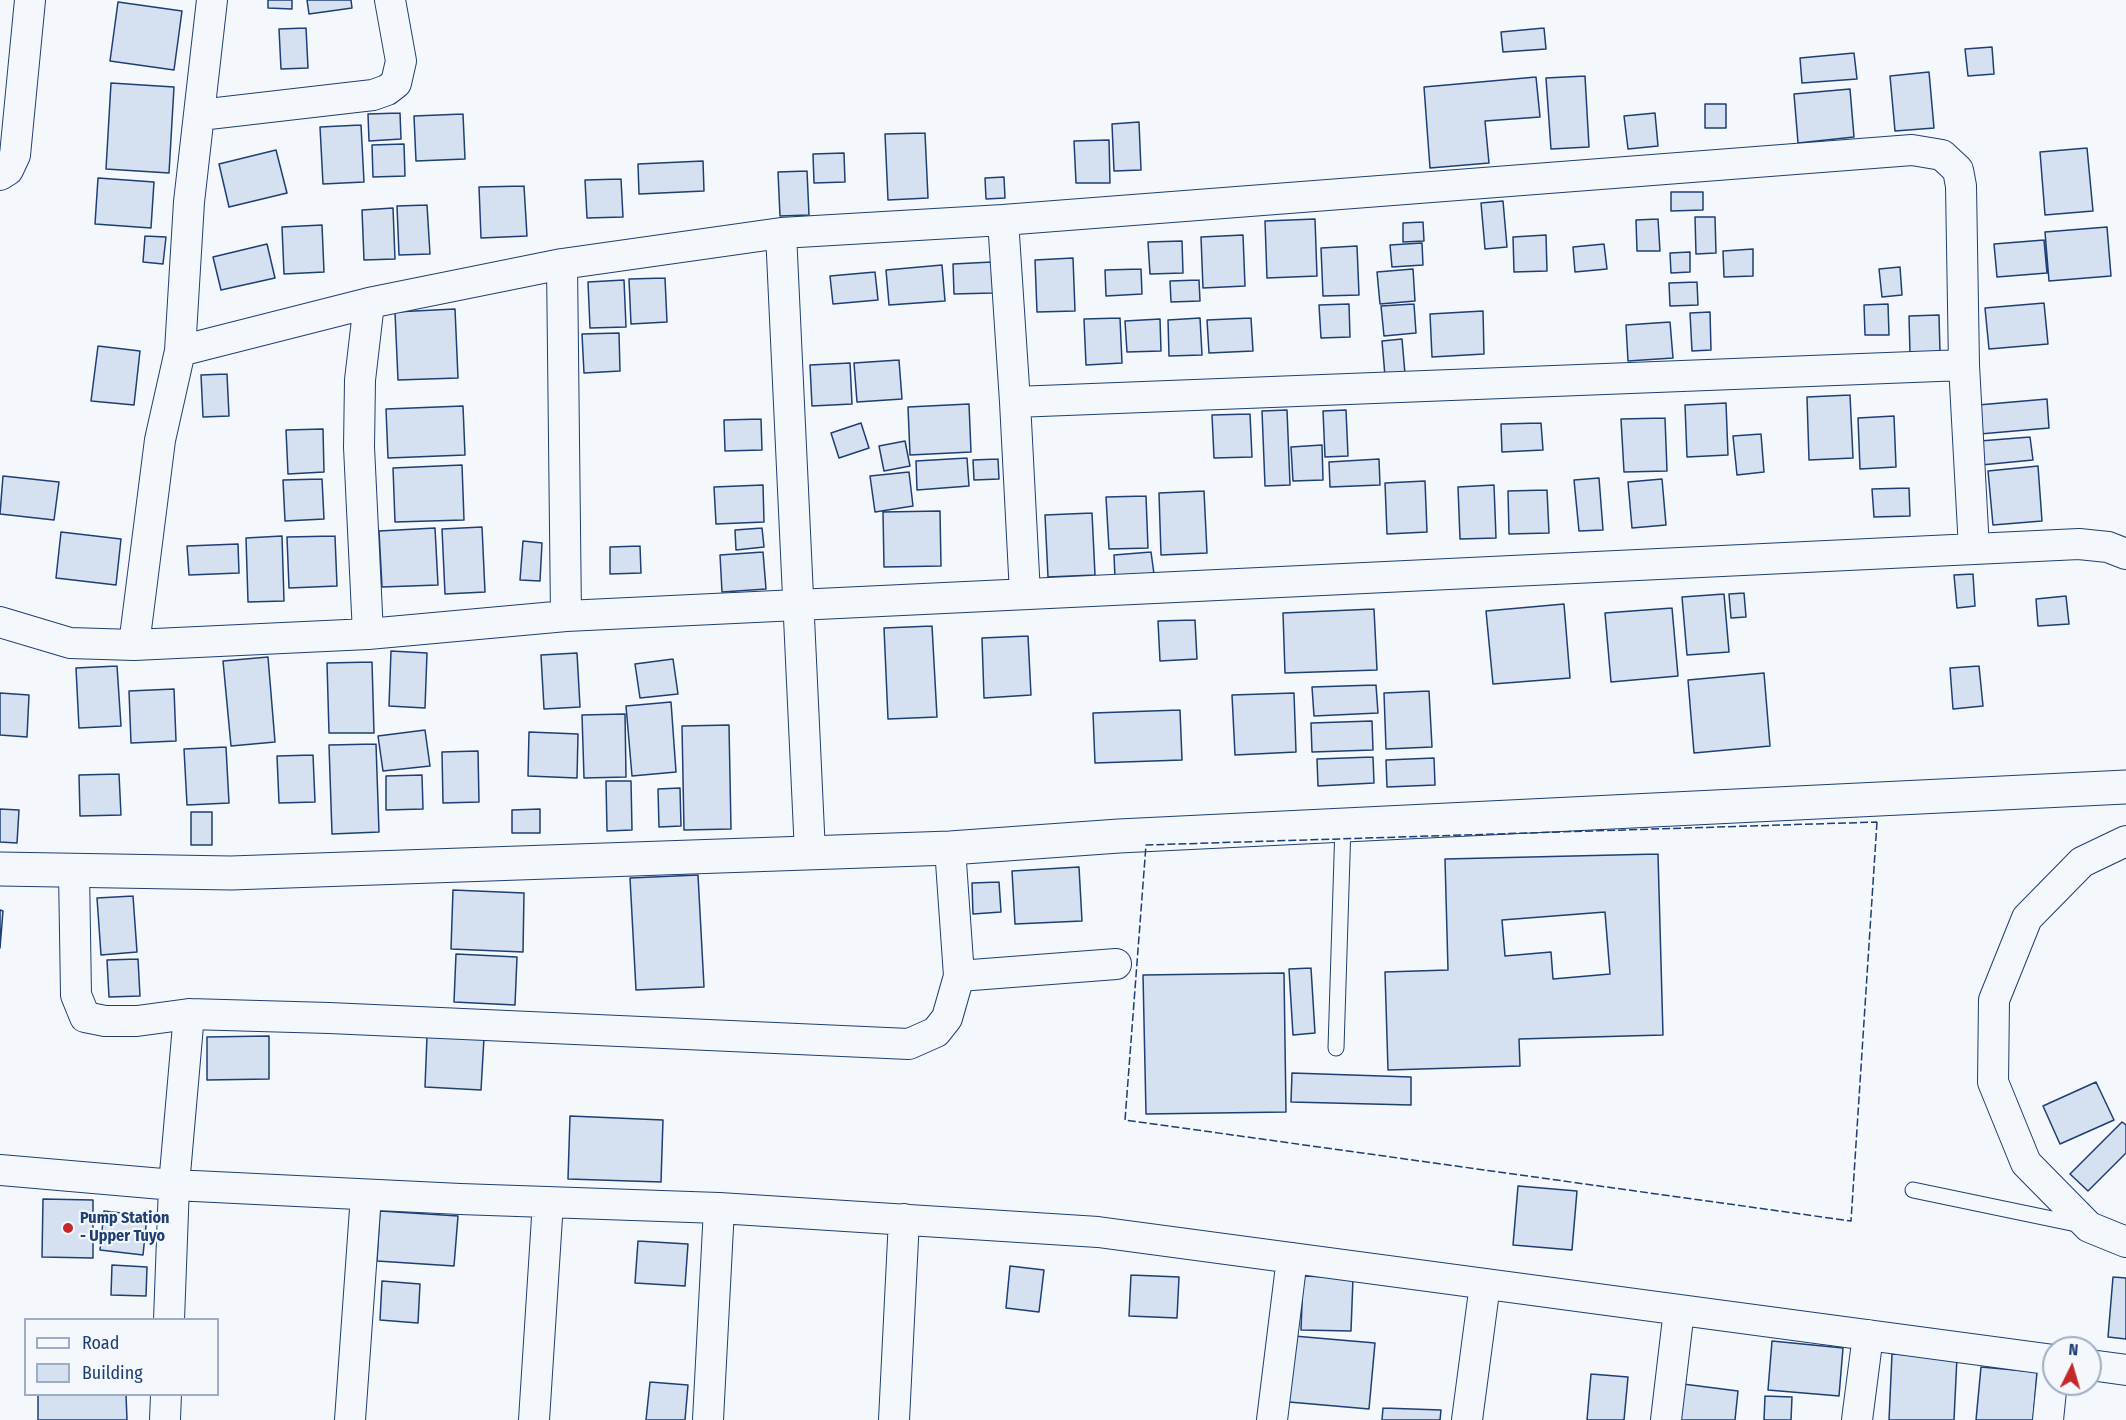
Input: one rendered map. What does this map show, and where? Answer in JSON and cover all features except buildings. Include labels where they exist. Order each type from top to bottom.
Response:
[{"type":"street","points":[[0,175],[8,170],[15,155],[30,0]]},
{"type":"street","points":[[134,645],[160,440],[180,351],[189,202],[212,0]]},
{"type":"street","points":[[200,115],[373,95],[387,90],[396,83],[400,72],[390,0]]},
{"type":"street","points":[[180,351],[369,303],[561,264],[782,233],[1003,220],[1912,150],[1942,155],[1958,170],[1961,186],[1964,365],[1974,549]]},
{"type":"street","points":[[1003,220],[1025,594]]},
{"type":"street","points":[[782,233],[810,853]]},
{"type":"street","points":[[561,264],[566,616]]},
{"type":"street","points":[[368,634],[359,447],[360,380],[369,303]]},
{"type":"street","points":[[1015,402],[1964,365]]},
{"type":"street","points":[[0,622],[70,643],[134,645],[368,634],[566,616],[2079,544],[2108,547],[2126,554]]},
{"type":"street","points":[[0,869],[231,873],[950,848],[1019,841],[2126,787]]},
{"type":"street","points":[[2126,841],[2082,862],[2027,918],[1994,1000],[1993,1082],[2026,1163],[2089,1227],[2126,1242]]},
{"type":"street","points":[[74,871],[75,995],[85,1017],[105,1021],[137,1021],[189,1014],[418,1021],[909,1044],[936,1032],[947,1018],[959,976],[950,848]]},
{"type":"street","points":[[959,976],[1116,964]]},
{"type":"street","points":[[169,1318],[174,1185],[189,1014]]},
{"type":"street","points":[[0,1170],[174,1185],[366,1195],[719,1208],[1098,1232],[2042,1358]]},
{"type":"street","points":[[350,1420],[366,1195]]},
{"type":"street","points":[[534,1420],[548,1202]]},
{"type":"street","points":[[708,1420],[719,1208]]},
{"type":"street","points":[[894,1420],[904,1219]]},
{"type":"street","points":[[1272,1420],[1292,1258]]},
{"type":"street","points":[[1467,1420],[1485,1284]]},
{"type":"street","points":[[1666,1420],[1679,1310]]},
{"type":"street","points":[[1857,1420],[1868,1335]]},
{"type":"street","points":[[2102,1367],[2126,1370]]},
{"type":"street","points":[[165,1420],[166,1396]]},
{"type":"street","points":[[2048,1420],[2050,1396]]},
{"type":"lane","points":[[1336,1048],[1343,825]]},
{"type":"lane","points":[[1914,1190],[2089,1227]]},
{"type":"fence","points":[[1877,822],[1851,1221],[1125,1120],[1146,845],[1877,822]]},
{"type":"place","name":"Pump Station - Upper Tuyo","points":[[68,1228]]}]
